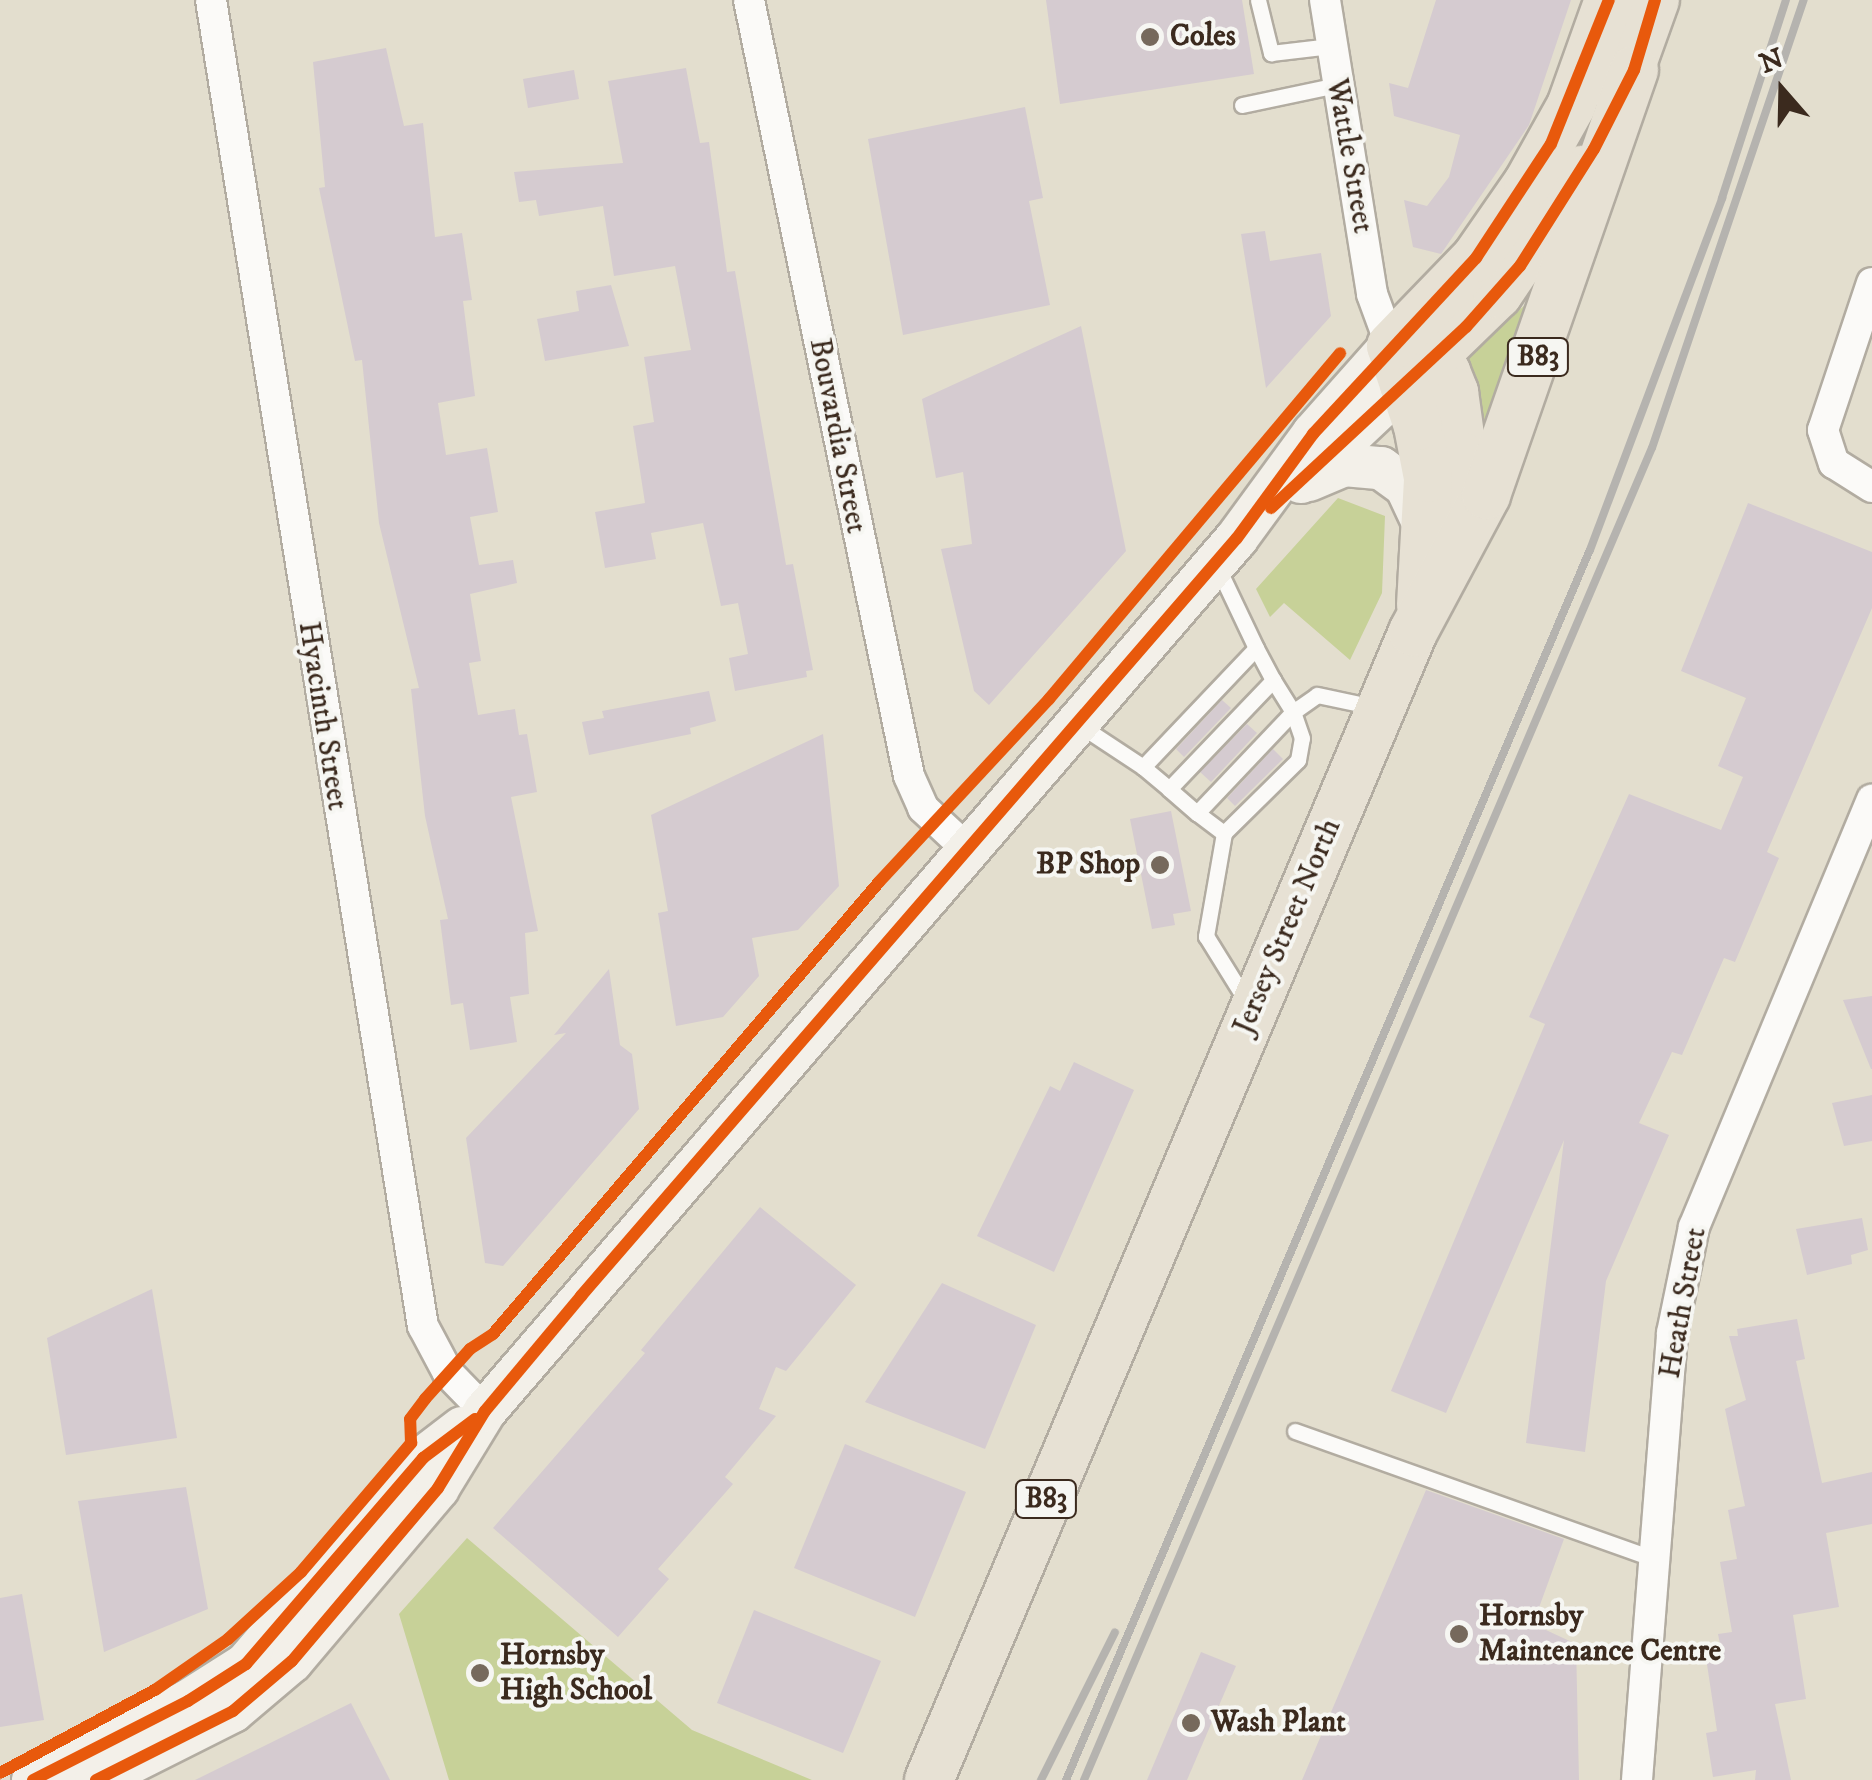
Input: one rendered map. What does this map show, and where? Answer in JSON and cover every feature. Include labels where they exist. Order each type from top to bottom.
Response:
[{"type":"main road","points":[[1226,550],[1287,494],[1476,258],[1528,184],[1571,106],[1608,0]]},
{"type":"main road","name":"B83","points":[[1438,553],[1458,532],[1462,445],[1454,392],[1403,346],[1498,294],[1547,229],[1634,70],[1656,0]]},
{"type":"main road","name":"Jersey Street North","points":[[928,1780],[1382,710],[1414,632],[1438,553],[1502,454],[1634,70]]},
{"type":"main road","points":[[96,1780],[234,1711],[274,1681],[438,1488],[485,1410],[1226,550],[1313,434],[1403,346]]},
{"type":"main road","points":[[1287,494],[1334,468],[1381,468],[1406,486],[1438,553]]},
{"type":"main road","points":[[32,1780],[188,1702],[246,1664],[423,1458],[485,1410]]},
{"type":"street","name":"Hyacinth Street","points":[[211,0],[423,1326],[448,1373],[485,1410]]},
{"type":"street","name":"Bouvardia Street","points":[[749,0],[908,776],[923,808],[968,850]]},
{"type":"street","name":"Wattle Street","points":[[1324,0],[1336,85],[1403,346]]},
{"type":"street","points":[[1872,283],[1823,430],[1834,463],[1872,486]]},
{"type":"street","name":"Heath Street","points":[[1637,1780],[1658,1560],[1672,1332],[1694,1227],[1872,800]]},
{"type":"lane","points":[[1258,0],[1271,53],[1331,46]]},
{"type":"lane","points":[[1242,105],[1336,85]]},
{"type":"lane","points":[[1226,550],[1256,648],[1293,712],[1302,738],[1298,760],[1224,833],[1206,936],[1252,1010]]},
{"type":"lane","points":[[1143,767],[1256,648]]},
{"type":"lane","points":[[1169,789],[1273,680]]},
{"type":"lane","points":[[1197,813],[1293,712],[1317,695],[1382,710]]},
{"type":"lane","points":[[1078,724],[1143,767],[1224,833]]},
{"type":"lane","points":[[1294,1431],[1658,1560]]},
{"type":"green space","points":[[1537,294],[1481,453],[1468,357]]},
{"type":"green space","points":[[1338,498],[1385,516],[1382,593],[1350,660],[1284,603],[1270,617],[1256,589]]},
{"type":"green space","name":"Hornsby High School","points":[[467,1538],[692,1730],[812,1780],[449,1780],[399,1614]]},
{"type":"building","name":"Coles","points":[[1046,0],[1242,0],[1254,74],[1060,104]]},
{"type":"building","points":[[1436,0],[1571,0],[1529,125],[1441,254],[1413,247],[1404,200],[1427,206],[1449,177],[1460,135],[1394,116],[1389,83],[1408,88]]},
{"type":"building","points":[[386,48],[404,126],[423,123],[435,237],[462,233],[472,300],[463,301],[475,396],[438,403],[446,455],[487,448],[498,512],[470,517],[479,565],[513,560],[517,583],[470,594],[481,661],[469,663],[478,715],[515,709],[519,735],[527,734],[537,792],[511,797],[538,931],[525,933],[529,994],[510,997],[517,1042],[470,1050],[463,1003],[451,1005],[440,920],[448,919],[425,816],[411,689],[419,688],[379,523],[362,360],[355,361],[319,188],[325,187],[313,62]]},
{"type":"building","points":[[686,68],[700,143],[709,142],[727,272],[735,271],[786,565],[793,564],[813,670],[806,671],[807,677],[735,691],[729,658],[748,654],[738,603],[721,606],[703,523],[651,533],[656,559],[605,568],[595,512],[645,503],[633,426],[654,422],[644,357],[691,350],[675,266],[614,276],[603,206],[539,216],[536,200],[519,202],[514,172],[623,163],[608,81]]},
{"type":"building","points":[[574,70],[579,99],[528,108],[523,79]]},
{"type":"building","points":[[1025,107],[1043,198],[1029,201],[1050,305],[903,335],[868,139]]},
{"type":"building","points":[[1265,231],[1270,261],[1321,253],[1331,316],[1266,388],[1241,234]]},
{"type":"building","points":[[611,285],[629,346],[545,361],[537,319],[579,311],[576,291]]},
{"type":"building","points":[[1081,326],[1126,551],[989,705],[974,691],[941,549],[972,544],[963,472],[936,478],[922,399]]},
{"type":"building","points":[[1748,503],[1872,552],[1872,608],[1767,852],[1779,858],[1735,962],[1724,958],[1682,1055],[1672,1052],[1639,1123],[1669,1135],[1606,1281],[1585,1452],[1526,1443],[1564,1140],[1446,1413],[1391,1391],[1545,1024],[1529,1017],[1629,794],[1721,830],[1743,777],[1718,766],[1746,698],[1681,671]]},
{"type":"building","points":[[709,691],[716,721],[690,728],[691,734],[589,755],[582,722],[604,718],[602,711]]},
{"type":"building","points":[[1222,700],[1231,708],[1184,757],[1176,749]]},
{"type":"building","points":[[1247,724],[1257,733],[1211,782],[1200,772]]},
{"type":"building","points":[[823,734],[839,886],[798,930],[752,938],[759,976],[723,1017],[676,1026],[658,913],[668,911],[651,815]]},
{"type":"building","points":[[1273,749],[1283,759],[1235,806],[1227,798]]},
{"type":"building","name":"BP Shop","points":[[1171,811],[1191,911],[1173,914],[1175,925],[1152,929],[1130,819]]},
{"type":"building","points":[[609,969],[620,1045],[632,1054],[639,1109],[503,1266],[485,1263],[466,1138],[566,1033],[554,1035]]},
{"type":"building","points":[[1872,996],[1872,1069],[1871,1069],[1843,1000]]},
{"type":"building","points":[[1074,1062],[1134,1090],[1054,1272],[977,1236],[1050,1086],[1060,1091]]},
{"type":"building","points":[[1872,1095],[1872,1141],[1844,1146],[1832,1103]]},
{"type":"building","points":[[760,1207],[856,1285],[786,1371],[776,1367],[759,1409],[776,1416],[725,1477],[733,1484],[658,1569],[669,1579],[618,1637],[493,1528],[645,1353],[641,1350]]},
{"type":"building","points":[[1862,1218],[1868,1250],[1851,1255],[1852,1264],[1807,1275],[1796,1229]]},
{"type":"building","points":[[942,1283],[1036,1325],[985,1449],[865,1402]]},
{"type":"building","points":[[152,1289],[177,1438],[66,1455],[47,1338]]},
{"type":"building","points":[[1797,1319],[1805,1359],[1796,1361],[1822,1483],[1872,1472],[1872,1524],[1826,1533],[1839,1607],[1793,1615],[1806,1699],[1775,1704],[1791,1780],[1755,1780],[1756,1770],[1713,1777],[1706,1733],[1717,1731],[1705,1651],[1721,1649],[1718,1634],[1732,1632],[1720,1562],[1737,1559],[1728,1510],[1745,1506],[1725,1409],[1746,1400],[1729,1336],[1738,1336],[1737,1329]]},
{"type":"building","points":[[845,1444],[966,1492],[915,1617],[794,1568]]},
{"type":"building","points":[[186,1487],[208,1609],[104,1652],[78,1501]]},
{"type":"building","name":"Hornsby Maintenance Centre","points":[[1426,1490],[1564,1539],[1533,1624],[1576,1644],[1579,1780],[1302,1780]]},
{"type":"building","points":[[22,1594],[44,1720],[0,1727],[0,1598]]},
{"type":"building","points":[[754,1610],[881,1661],[843,1753],[717,1703]]},
{"type":"building","name":"Wash Plant","points":[[1201,1652],[1236,1666],[1187,1780],[1147,1780]]},
{"type":"building","points":[[351,1703],[390,1780],[195,1780]]},
{"type":"railway","points":[[1066,1780],[1590,550],[1722,198],[1786,0]]},
{"type":"railway","points":[[1084,1780],[1652,448],[1804,0]]},
{"type":"railway","points":[[1041,1780],[1115,1632]]},
{"type":"cycle path","points":[[96,1780],[233,1711],[292,1661],[438,1488],[485,1411],[581,1296],[1237,538],[1313,434],[1476,258],[1551,144],[1609,0]]},
{"type":"cycle path","points":[[1271,508],[1466,327],[1520,266],[1594,149],[1634,70],[1655,0]]},
{"type":"cycle path","points":[[0,1773],[155,1690],[228,1639],[301,1572],[411,1443],[410,1419],[425,1399],[470,1349],[493,1334],[879,882],[1049,699],[1340,353]]},
{"type":"cycle path","points":[[33,1780],[188,1701],[246,1664],[423,1458],[475,1419]]},
{"type":"place","name":"Coles","points":[[1150,37]]},
{"type":"place","name":"BP Shop","points":[[1160,865]]},
{"type":"place","name":"Hornsby Maintenance Centre","points":[[1459,1634]]},
{"type":"place","name":"Hornsby High School","points":[[480,1673]]},
{"type":"place","name":"Wash Plant","points":[[1191,1723]]}]
